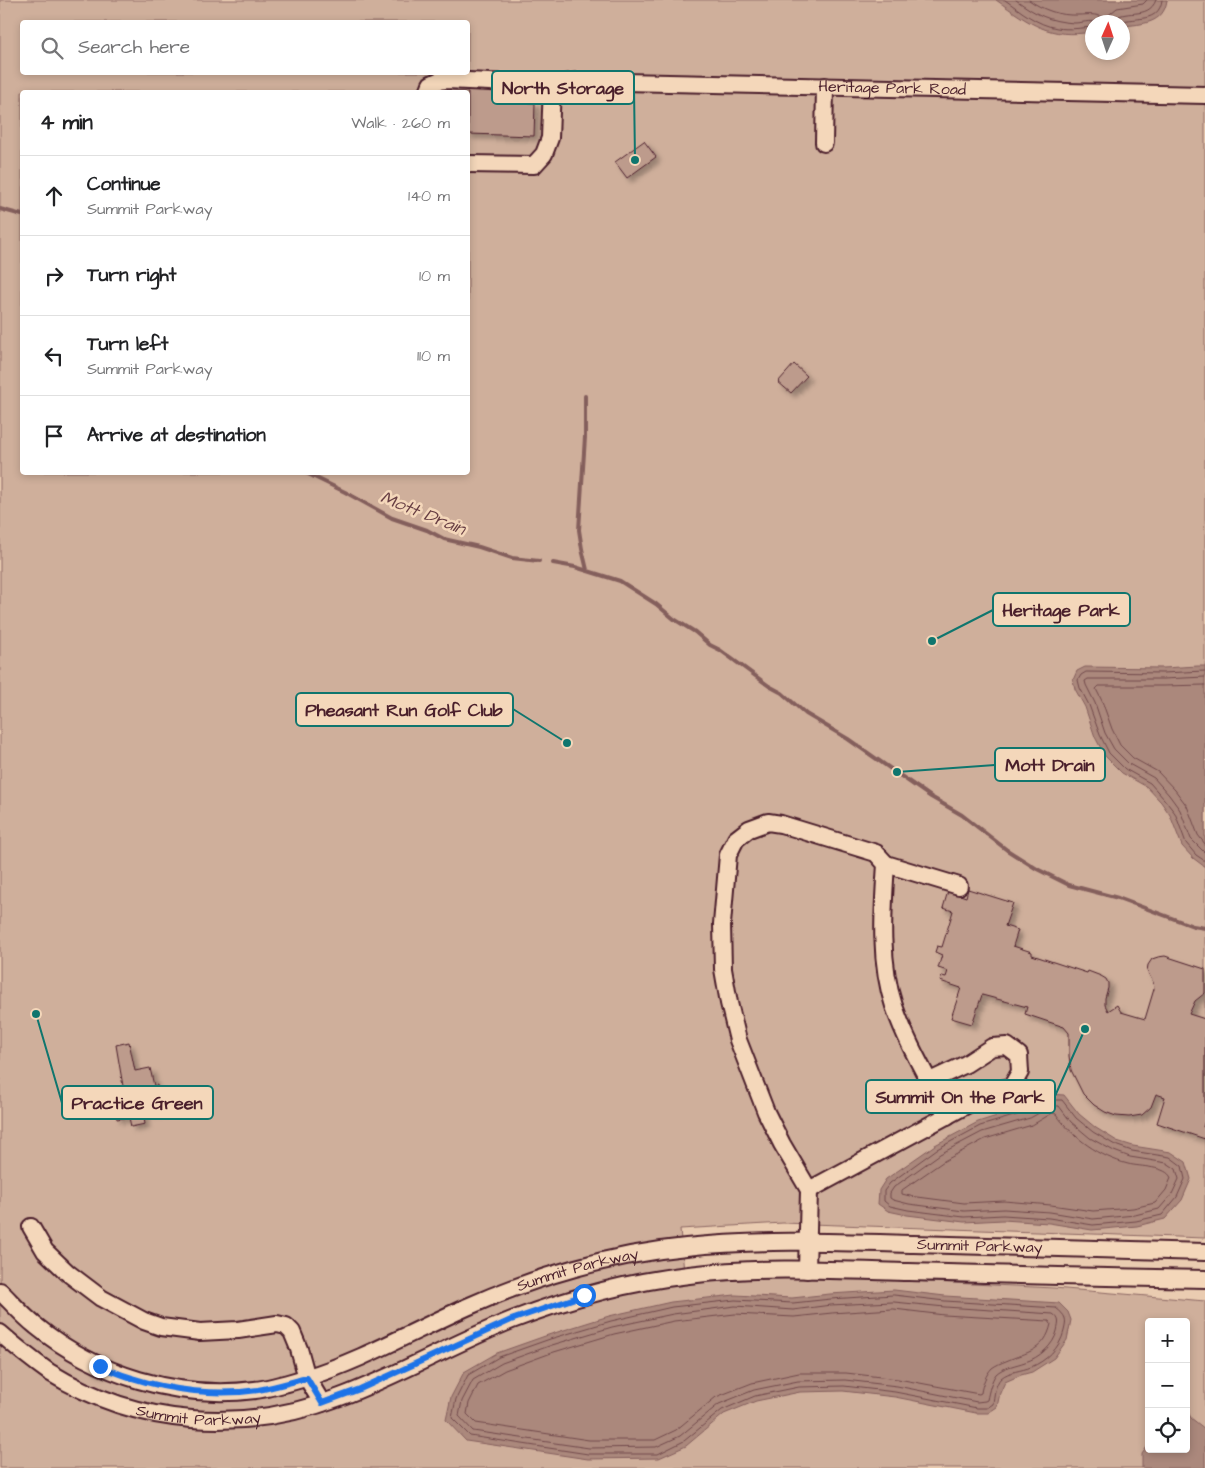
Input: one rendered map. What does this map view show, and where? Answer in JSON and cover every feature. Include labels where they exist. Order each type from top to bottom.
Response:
[{"type":"street","name":"Heritage Park Road","points":[[429,90],[431,84],[447,80],[552,84],[579,81],[1205,95]]},
{"type":"street","points":[[470,164],[534,165],[544,154],[550,138],[552,84]]},
{"type":"street","points":[[824,143],[825,86]]},
{"type":"street","points":[[807,1270],[809,1190],[766,1112],[738,1040],[728,1003],[723,969],[722,924],[728,855],[736,839],[749,828],[768,822],[781,824],[876,853],[886,864],[959,886]]},
{"type":"street","points":[[886,864],[884,902],[885,968],[893,1004],[907,1038],[947,1116]]},
{"type":"street","points":[[809,1190],[991,1092],[1012,1086],[1020,1072],[1019,1055],[1007,1046],[992,1047],[966,1064],[930,1082]]},
{"type":"street","points":[[31,1227],[45,1250],[68,1273],[101,1298],[144,1321],[161,1327],[200,1332],[238,1330],[277,1324],[286,1326],[292,1332],[299,1349],[307,1378],[322,1403]]},
{"type":"street","name":"Summit Parkway","points":[[0,1291],[18,1311],[36,1326],[64,1346],[100,1366],[132,1378],[167,1387],[202,1392],[238,1392],[276,1386],[307,1378],[363,1356],[480,1301],[530,1282],[574,1269],[630,1256],[683,1247],[736,1243],[808,1242],[1205,1252]]},
{"type":"street","name":"Summit Parkway","points":[[0,1333],[48,1371],[80,1389],[152,1414],[223,1421],[270,1416],[322,1403],[360,1389],[511,1320],[584,1295],[638,1282],[690,1274],[807,1270],[1205,1279]]},
{"type":"shaded area","points":[[0,0],[1205,0],[1205,1238],[783,1223],[680,1229],[685,1283],[808,1276],[1054,1288],[1205,1301],[1205,1468],[0,1468]]},
{"type":"water","points":[[996,0],[1167,0],[1162,14],[1144,23],[1130,25],[1130,15],[1085,15],[1085,33],[1077,34],[1041,28]]},
{"type":"water","points":[[1205,666],[1205,867],[1182,846],[1170,815],[1161,802],[1147,787],[1122,773],[1105,756],[1095,737],[1073,680],[1077,671],[1085,667],[1163,668]]},
{"type":"water","points":[[1049,1094],[1064,1095],[1079,1114],[1096,1128],[1117,1141],[1133,1146],[1171,1152],[1186,1162],[1191,1179],[1182,1200],[1165,1219],[1137,1226],[1092,1230],[1049,1223],[1003,1220],[964,1222],[907,1215],[888,1211],[878,1204],[879,1190],[886,1179],[935,1145],[978,1122],[1025,1107]]},
{"type":"water","points":[[894,1290],[945,1296],[1059,1303],[1068,1312],[1071,1320],[1067,1340],[1054,1358],[1032,1372],[1005,1382],[997,1407],[988,1413],[976,1413],[895,1397],[843,1391],[800,1392],[756,1401],[724,1414],[686,1446],[659,1458],[588,1459],[466,1441],[446,1420],[451,1397],[464,1372],[497,1353],[609,1316],[671,1302],[735,1295],[792,1298]]},
{"type":"water","points":[[1190,1416],[1205,1429],[1205,1468],[1142,1468],[1142,1454],[1145,1450],[1145,1453],[1190,1453]]},
{"type":"building","points":[[446,87],[516,90],[515,102],[535,103],[534,136],[470,134],[470,90],[446,90]]},
{"type":"building","points":[[644,141],[656,157],[627,178],[615,162]]},
{"type":"building","points":[[794,364],[807,376],[791,393],[778,382]]},
{"type":"building","points":[[968,889],[1013,903],[1005,926],[1018,930],[1013,946],[1032,952],[1032,955],[1087,973],[1088,971],[1106,979],[1108,988],[1105,1005],[1108,1011],[1117,1005],[1121,1012],[1145,1019],[1154,989],[1153,982],[1147,971],[1152,959],[1165,956],[1205,969],[1205,993],[1195,1001],[1189,1014],[1205,1019],[1205,1120],[1203,1127],[1205,1127],[1205,1139],[1157,1123],[1165,1097],[1156,1094],[1151,1107],[1142,1115],[1116,1116],[1094,1105],[1083,1094],[1071,1070],[1069,1033],[1064,1027],[1025,1014],[1027,1007],[982,995],[972,1024],[951,1018],[961,988],[940,981],[942,976],[946,977],[948,971],[938,968],[942,955],[935,952],[937,946],[942,947],[953,911],[943,908],[948,891],[966,897]]},
{"type":"building","points":[[129,1042],[135,1071],[150,1068],[154,1086],[157,1085],[162,1111],[143,1114],[145,1124],[131,1127],[129,1117],[117,1119],[112,1094],[124,1092],[116,1045]]},
{"type":"waterway","name":"Mott Drain","points":[[0,209],[20,214]]},
{"type":"waterway","points":[[585,396],[585,437],[579,530],[587,570]]},
{"type":"waterway","name":"Mott Drain","points":[[310,475],[392,518],[427,530],[444,539],[479,547],[512,558],[539,561]]},
{"type":"waterway","name":"Mott Drain","points":[[553,563],[575,567],[620,581],[656,604],[674,619],[769,686],[782,693],[806,714],[848,739],[931,797],[962,815],[1007,850],[1037,869],[1069,885],[1118,898],[1193,926],[1205,928]]},
{"type":"place","name":"North Storage","points":[[635,160]]},
{"type":"place","name":"Heritage Park","points":[[932,641]]},
{"type":"place","name":"Pheasant Run Golf Club","points":[[567,743]]},
{"type":"place","name":"Mott Drain","points":[[897,772]]},
{"type":"place","name":"Practice Green","points":[[36,1014]]},
{"type":"place","name":"Summit On the Park","points":[[1085,1029]]},
{"type":"route","points":[[100,1366],[132,1378],[167,1387],[202,1392],[257,1390],[307,1378],[322,1403],[360,1389],[511,1320],[584,1295]]}]
